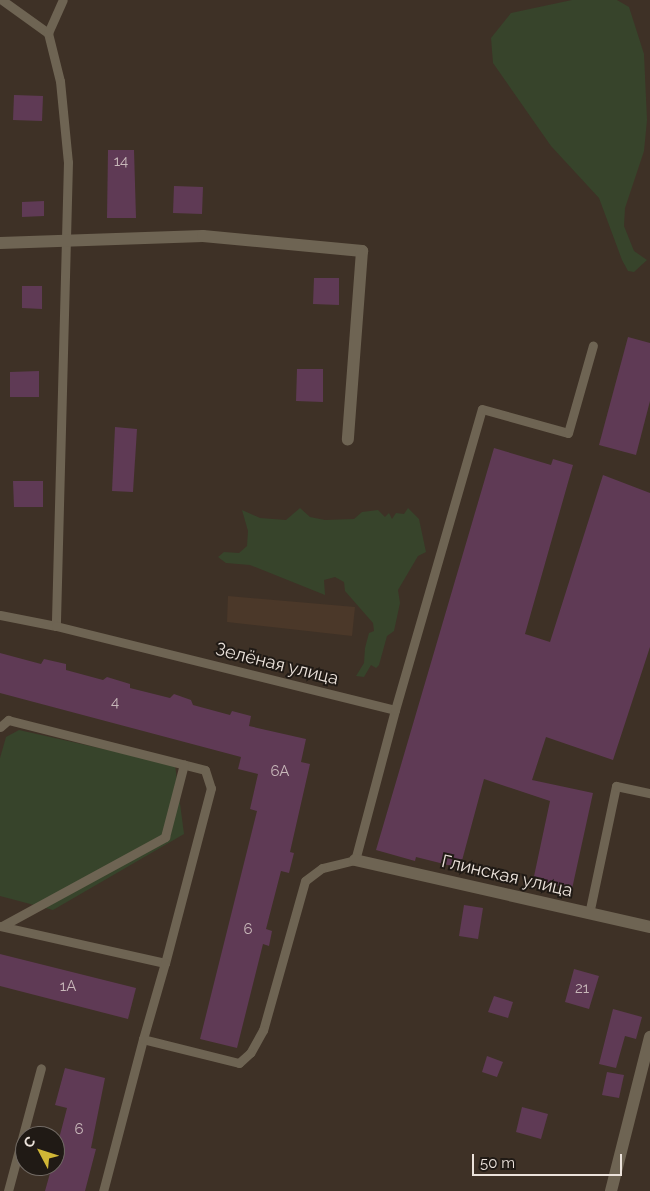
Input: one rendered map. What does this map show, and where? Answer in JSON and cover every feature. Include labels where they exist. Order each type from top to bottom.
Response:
[{"type":"street","points":[[0,243],[65,243],[204,236],[362,251],[348,439]]},
{"type":"street","name":"Глинская улица","points":[[355,860],[650,927]]},
{"type":"street","points":[[611,1191],[650,1038]]},
{"type":"lane","points":[[2,0],[48,33]]},
{"type":"lane","points":[[56,626],[68,162],[60,81],[48,33],[62,0]]},
{"type":"lane","points":[[144,1039],[239,1063],[250,1054],[263,1030],[305,881],[322,868],[355,860],[395,710],[482,409],[568,433],[592,345]]},
{"type":"lane","name":"Зелёная улица","points":[[0,616],[56,626],[395,710]]},
{"type":"lane","points":[[0,728],[8,720],[206,770],[211,788],[103,1191]]},
{"type":"lane","points":[[1,926],[165,837],[184,764]]},
{"type":"lane","points":[[589,914],[616,786],[650,794]]},
{"type":"lane","points":[[1,926],[165,963]]},
{"type":"lane","points":[[8,1191],[41,1068]]},
{"type":"shaded area","points":[[228,596],[355,607],[352,636],[227,622]]},
{"type":"green space","points":[[572,0],[617,0],[629,7],[644,54],[647,120],[644,151],[625,208],[624,226],[634,251],[647,260],[634,272],[628,271],[622,260],[599,198],[551,146],[493,63],[491,38],[511,13]]},
{"type":"green space","points":[[300,508],[310,517],[325,520],[354,519],[362,512],[378,510],[385,517],[389,513],[392,519],[396,513],[404,514],[408,508],[419,519],[426,552],[418,556],[398,590],[400,603],[394,631],[387,636],[379,665],[376,668],[371,665],[364,677],[356,676],[364,663],[369,633],[374,631],[373,623],[345,591],[344,582],[335,577],[324,580],[325,595],[250,565],[226,563],[218,557],[224,552],[239,553],[247,546],[248,531],[242,510],[260,518],[286,520]]},
{"type":"green space","points":[[19,730],[175,765],[184,834],[53,910],[0,896],[0,758],[6,737]]},
{"type":"building","points":[[14,95],[43,96],[42,121],[13,120]]},
{"type":"building","points":[[108,150],[134,150],[136,218],[107,218]]},
{"type":"building","points":[[174,186],[203,187],[202,214],[173,213]]},
{"type":"building","points":[[44,201],[44,216],[22,217],[22,202]]},
{"type":"building","points":[[314,278],[339,278],[339,305],[313,304]]},
{"type":"building","points":[[22,286],[42,286],[42,309],[22,308]]},
{"type":"building","points":[[628,337],[650,343],[650,401],[636,455],[599,445]]},
{"type":"building","points":[[297,369],[323,369],[323,402],[296,401]]},
{"type":"building","points":[[39,371],[39,397],[10,397],[10,372]]},
{"type":"building","points":[[115,427],[137,429],[133,492],[112,491]]},
{"type":"building","points":[[494,448],[551,465],[553,459],[573,465],[525,634],[550,642],[603,475],[650,493],[650,647],[613,760],[546,737],[532,780],[593,793],[572,889],[533,881],[550,801],[484,779],[460,868],[416,857],[415,861],[376,850]]},
{"type":"building","points":[[13,481],[43,481],[43,507],[14,507]]},
{"type":"building","points":[[0,653],[41,664],[44,659],[66,664],[66,670],[103,680],[107,677],[130,684],[130,688],[170,698],[174,694],[191,700],[193,705],[230,715],[232,711],[251,716],[249,726],[306,739],[301,762],[310,764],[290,852],[294,853],[289,873],[281,871],[266,929],[272,931],[269,946],[263,944],[237,1048],[200,1039],[257,811],[250,809],[258,774],[238,769],[241,757],[0,693]]},
{"type":"building","points":[[464,905],[483,908],[478,939],[459,936]]},
{"type":"building","points":[[0,954],[136,988],[128,1019],[0,986]]},
{"type":"building","points":[[574,969],[599,976],[589,1009],[565,1002]]},
{"type":"building","points":[[494,996],[513,1002],[508,1018],[488,1012]]},
{"type":"building","points":[[613,1009],[642,1017],[636,1039],[625,1036],[616,1068],[599,1064]]},
{"type":"building","points":[[487,1056],[503,1062],[497,1077],[482,1072]]},
{"type":"building","points":[[65,1068],[105,1078],[91,1148],[96,1149],[85,1191],[45,1191],[49,1176],[65,1176],[65,1126],[62,1126],[67,1108],[55,1105]]},
{"type":"building","points":[[607,1072],[624,1075],[619,1098],[602,1095]]},
{"type":"building","points":[[522,1107],[548,1114],[541,1139],[516,1132]]}]
